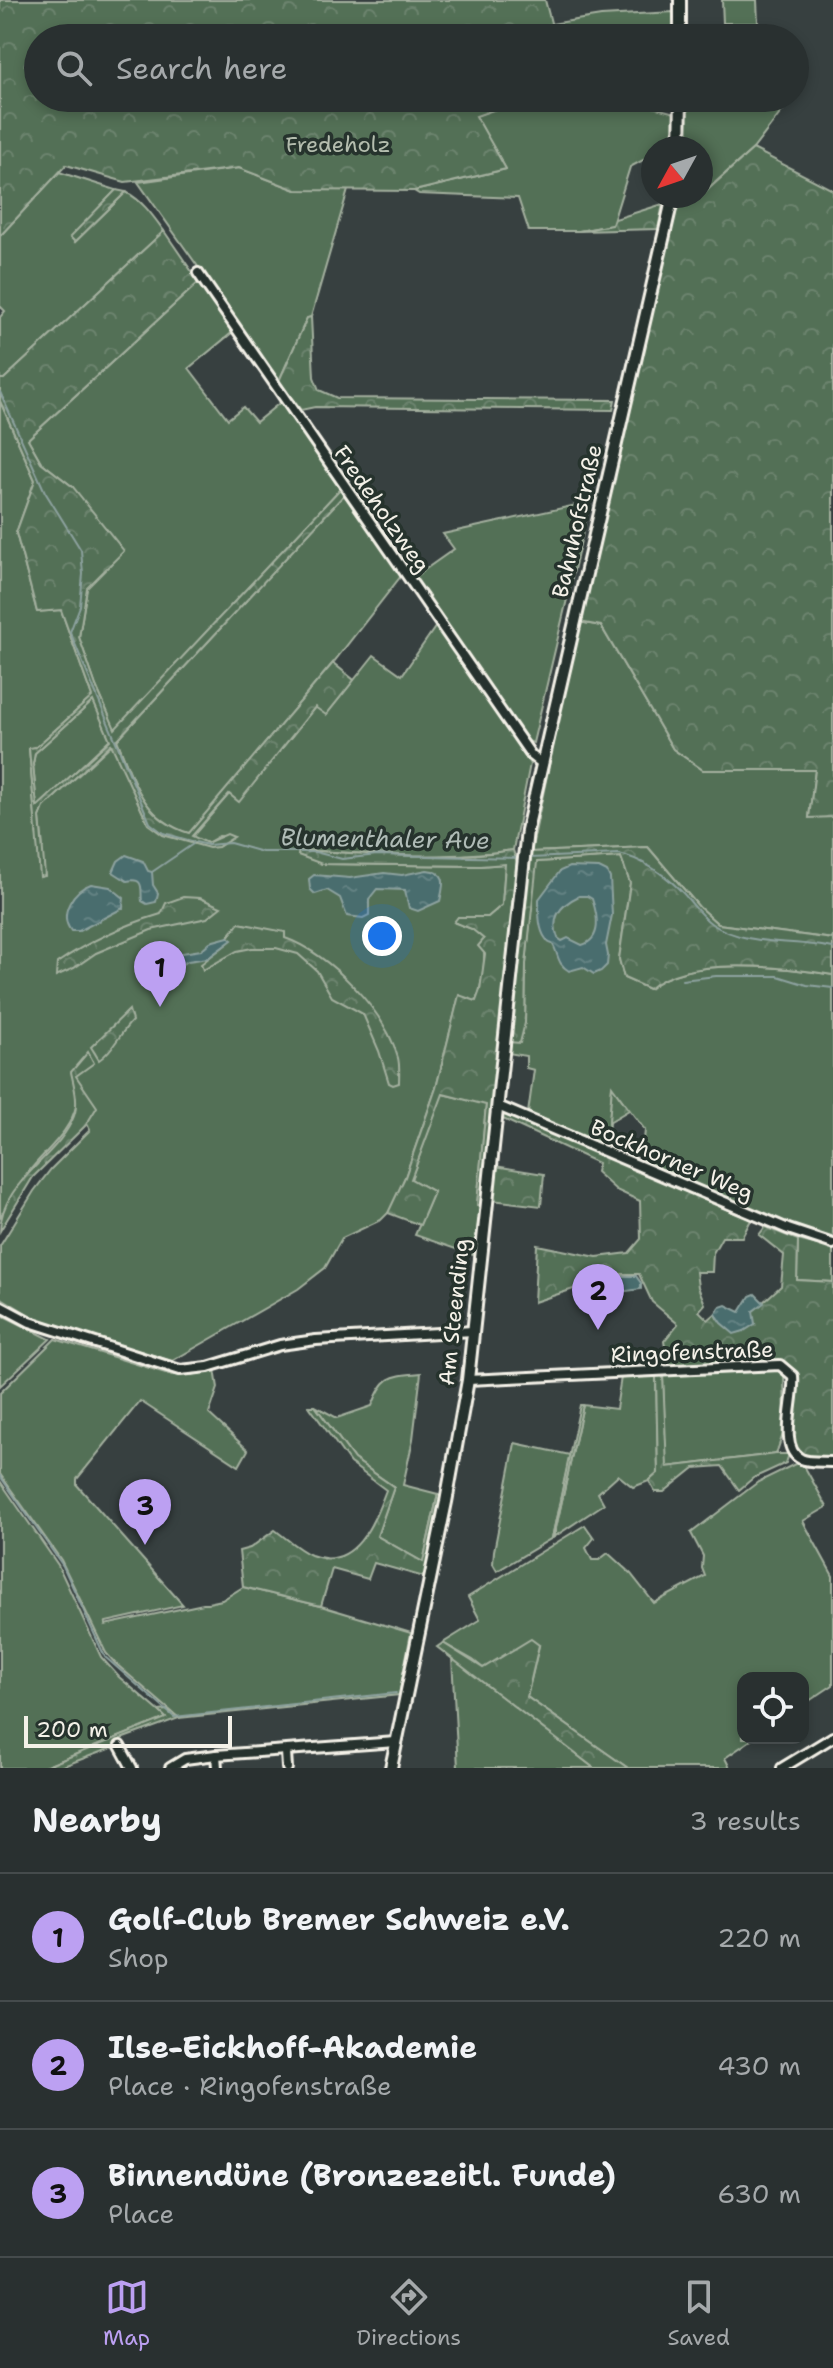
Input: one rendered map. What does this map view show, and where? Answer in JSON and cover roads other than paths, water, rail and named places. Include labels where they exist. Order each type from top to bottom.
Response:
[{"type":"street","points":[[680,0],[680,24]]},
{"type":"street","points":[[680,136],[681,112]]},
{"type":"street","name":"Bahnhofstraße","points":[[523,856],[541,763],[670,208]]},
{"type":"street","name":"Fredeholzweg","points":[[198,273],[531,755],[541,763]]},
{"type":"street","name":"Am Steending","points":[[391,1768],[468,1380],[523,856]]},
{"type":"street","name":"Bockhorner Weg","points":[[498,1106],[788,1229],[833,1244]]},
{"type":"street","points":[[0,1306],[30,1322],[180,1370],[208,1367],[280,1345],[473,1331]]},
{"type":"street","name":"Ringofenstraße","points":[[468,1380],[780,1365],[793,1376],[788,1441],[792,1451],[802,1460],[833,1462]]},
{"type":"street","points":[[782,1768],[833,1737]]},
{"type":"street","points":[[170,1768],[185,1759],[216,1755],[396,1742]]},
{"type":"street","points":[[120,1746],[132,1768]]},
{"type":"street","points":[[286,1752],[287,1768]]},
{"type":"street","points":[[216,1755],[217,1768]]},
{"type":"water","points":[[126,855],[143,861],[148,871],[152,872],[153,885],[158,893],[156,902],[147,904],[142,901],[140,883],[127,881],[113,872],[118,861]]},
{"type":"water","points":[[569,867],[599,868],[607,872],[610,878],[612,915],[606,945],[607,965],[594,974],[583,967],[566,969],[553,944],[543,935],[539,899],[560,871]],"holes":[[[587,896],[592,899],[596,913],[597,926],[593,938],[582,945],[568,938],[562,941],[556,931],[558,913],[572,900]]]},
{"type":"water","points":[[427,870],[438,873],[443,880],[440,901],[418,911],[409,908],[405,890],[377,889],[369,899],[369,915],[363,918],[347,916],[340,898],[327,890],[315,894],[310,889],[309,879],[314,875],[350,878]]},
{"type":"water","points":[[91,884],[110,887],[124,898],[123,908],[79,931],[71,931],[66,917],[69,903],[78,891]]},
{"type":"water","points":[[228,937],[232,940],[208,958],[188,961],[171,970],[162,969],[163,958],[169,949],[176,954],[201,950],[210,942]]},
{"type":"water","points":[[618,1276],[636,1276],[641,1289],[613,1293],[607,1288],[607,1282]]},
{"type":"water","points":[[755,1294],[764,1303],[753,1311],[755,1324],[734,1334],[715,1314],[726,1305],[740,1312],[750,1296]]},
{"type":"waterway","name":"Blumenthaler Aue","points":[[0,392],[45,492],[81,550],[83,574],[80,606],[70,632],[150,823],[163,833],[195,842],[208,845],[230,843],[262,852],[315,852],[342,859],[377,855],[518,858]]},
{"type":"waterway","points":[[152,872],[193,844]]},
{"type":"waterway","name":"Blumenthaler Aue","points":[[530,858],[627,856],[665,877],[707,920],[726,931],[755,939],[833,948]]},
{"type":"waterway","points":[[682,980],[716,976],[778,976],[807,985],[833,988]]},
{"type":"waterway","points":[[0,1476],[63,1566],[105,1657],[174,1717],[396,1693]]},
{"type":"place","name":"Golf-Club Bremer Schweiz e.V.","points":[[160,1007]]},
{"type":"place","name":"Ilse-Eickhoff-Akademie","points":[[598,1330]]},
{"type":"place","name":"Binnendüne (Bronzezeitl. Funde)","points":[[145,1545]]},
{"type":"park label","name":"Fredeholz","points":[[338,144]]}]
